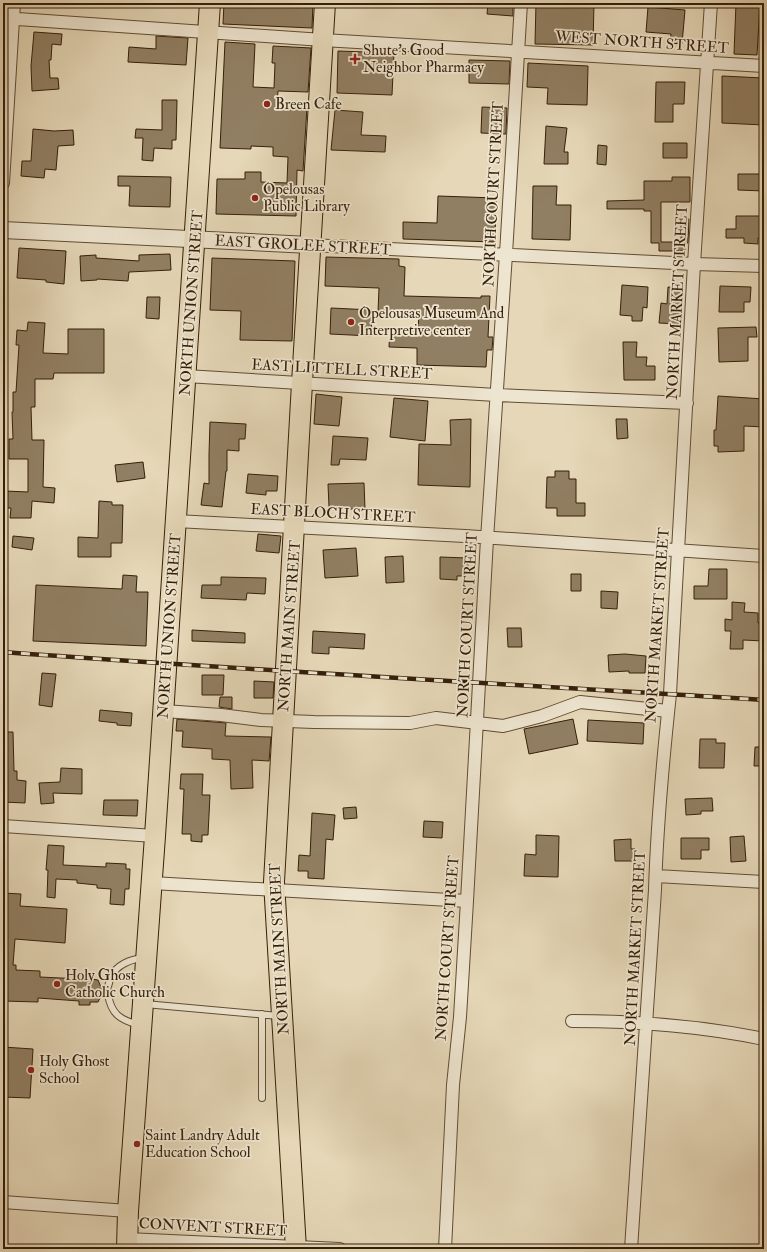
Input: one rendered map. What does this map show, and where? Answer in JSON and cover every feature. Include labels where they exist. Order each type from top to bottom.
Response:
[{"type":"main road","name":"NORTH UNION STREET","points":[[127,1244],[128,1211],[164,711],[210,3]]},
{"type":"main road","name":"NORTH MAIN STREET","points":[[296,1248],[274,890],[275,841],[295,527],[310,245],[326,3]]},
{"type":"street","points":[[3,183],[8,19],[14,3]]},
{"type":"street","name":"NORTH COURT STREET","points":[[445,1249],[453,1085],[460,1017],[478,723],[487,538],[521,3]]},
{"type":"street","name":"NORTH MARKET STREET","points":[[631,1249],[679,550],[694,264],[711,3]]},
{"type":"street","name":"WEST NORTH STREET","points":[[8,19],[323,40],[518,52],[549,52],[764,66]]},
{"type":"street","name":"EAST GROLEE STREET","points":[[3,230],[694,264],[764,266]]},
{"type":"street","name":"EAST LITTELL STREET","points":[[186,376],[496,395],[687,404]]},
{"type":"street","name":"EAST BLOCH STREET","points":[[176,521],[457,536],[764,556]]},
{"type":"street","points":[[164,711],[221,715],[261,720],[314,722],[410,723],[436,718],[503,726],[516,724],[542,716],[580,702],[668,711]]},
{"type":"street","points":[[3,826],[155,836]]},
{"type":"street","points":[[656,876],[764,882]]},
{"type":"street","points":[[152,883],[467,901]]},
{"type":"street","points":[[572,1021],[647,1024],[733,1033],[764,1039]]},
{"type":"street","points":[[3,1202],[128,1211]]},
{"type":"street","name":"CONVENT STREET","points":[[127,1244],[340,1249]]},
{"type":"lane","points":[[141,1026],[116,1016],[109,1003],[108,992],[111,975],[121,966],[133,959],[146,957]]},
{"type":"lane","points":[[143,1004],[282,1016]]},
{"type":"lane","points":[[262,1014],[262,1098]]},
{"type":"building","points":[[224,3],[313,3],[312,28],[223,24]]},
{"type":"building","points":[[488,3],[513,3],[513,16],[487,14]]},
{"type":"building","points":[[536,3],[594,3],[593,45],[535,44]]},
{"type":"building","points":[[736,3],[760,3],[757,55],[734,54]]},
{"type":"building","points":[[648,7],[685,10],[682,44],[670,43],[671,34],[646,32]]},
{"type":"building","points":[[34,32],[62,34],[61,45],[52,44],[51,60],[49,60],[50,78],[58,78],[59,89],[32,91],[31,66]]},
{"type":"building","points":[[156,36],[188,38],[186,65],[128,62],[129,47],[156,49]]},
{"type":"building","name":"Breen Cafe","points":[[225,42],[255,44],[253,87],[274,88],[275,63],[272,63],[273,46],[311,48],[308,92],[278,91],[277,105],[307,107],[303,171],[297,170],[296,216],[216,214],[217,179],[245,179],[245,172],[261,172],[261,182],[287,183],[288,157],[273,156],[273,147],[251,146],[251,149],[220,148]]},
{"type":"building","points":[[338,51],[394,53],[392,95],[337,93]]},
{"type":"building","points":[[469,60],[510,61],[509,84],[469,83]]},
{"type":"building","points":[[528,63],[588,66],[587,105],[547,104],[548,88],[527,87]]},
{"type":"building","points":[[722,76],[763,78],[761,102],[764,102],[764,125],[722,123]]},
{"type":"building","points":[[656,82],[685,82],[684,104],[673,104],[673,122],[655,122]]},
{"type":"building","points":[[162,100],[177,100],[176,140],[172,140],[172,149],[154,148],[153,161],[142,160],[143,138],[135,138],[136,129],[162,130]]},
{"type":"building","points":[[482,107],[507,108],[506,134],[481,133]]},
{"type":"building","points":[[335,110],[363,112],[361,135],[386,136],[385,152],[331,150]]},
{"type":"building","points":[[546,126],[567,128],[564,152],[568,152],[568,164],[544,164]]},
{"type":"building","points":[[33,129],[54,131],[73,130],[74,145],[58,146],[56,170],[45,169],[44,178],[21,176],[22,161],[31,161]]},
{"type":"building","points":[[663,143],[687,143],[687,158],[663,158]]},
{"type":"building","points":[[598,145],[607,146],[606,165],[597,164]]},
{"type":"building","points":[[738,174],[764,174],[764,191],[738,190]]},
{"type":"building","points":[[118,176],[171,177],[170,207],[129,206],[130,186],[118,186]]},
{"type":"building","points":[[672,177],[690,177],[690,202],[661,202],[661,242],[681,242],[681,219],[689,219],[688,243],[685,243],[685,251],[659,251],[659,243],[651,243],[651,211],[644,211],[644,209],[607,209],[607,201],[644,200],[644,181],[672,181]]},
{"type":"building","points":[[533,186],[557,186],[556,205],[571,205],[570,240],[532,239]]},
{"type":"building","points":[[438,196],[496,198],[495,242],[403,239],[403,222],[437,223]]},
{"type":"building","points":[[736,216],[764,216],[764,238],[758,238],[758,244],[744,243],[744,238],[726,238],[726,229],[736,229]]},
{"type":"building","points":[[19,248],[66,251],[64,284],[46,282],[46,280],[17,278]]},
{"type":"building","points":[[170,254],[171,270],[129,272],[128,281],[97,279],[81,281],[80,256],[96,255],[96,258],[139,261],[139,255]]},
{"type":"building","points":[[326,257],[399,259],[399,266],[405,267],[404,296],[481,298],[481,296],[490,296],[488,337],[493,337],[492,350],[487,350],[486,367],[417,365],[417,348],[389,347],[390,329],[418,330],[419,313],[378,312],[379,288],[325,286]]},
{"type":"building","points":[[212,258],[295,261],[292,341],[240,340],[241,311],[210,310]]},
{"type":"building","points":[[622,285],[648,287],[647,308],[643,307],[642,321],[632,321],[632,316],[620,315]]},
{"type":"building","points":[[720,286],[751,287],[750,302],[744,302],[744,312],[719,312]]},
{"type":"building","points":[[668,287],[683,288],[680,324],[659,323],[661,303],[667,304]]},
{"type":"building","points":[[147,297],[160,297],[159,319],[146,318]]},
{"type":"building","name":"Opelousas Museum And Interpretive center","points":[[331,308],[372,310],[371,336],[330,334]]},
{"type":"building","points":[[28,322],[45,323],[43,353],[68,354],[68,329],[104,329],[104,373],[54,373],[53,379],[35,379],[35,407],[31,407],[32,440],[44,440],[43,487],[55,488],[54,503],[32,501],[31,518],[10,518],[11,508],[4,508],[5,491],[28,492],[28,459],[9,459],[9,439],[13,439],[13,392],[16,392],[19,345],[16,345],[17,330],[27,331]]},
{"type":"building","points":[[756,327],[757,337],[748,337],[748,361],[719,362],[718,328]]},
{"type":"building","points":[[623,342],[637,342],[636,357],[647,357],[646,366],[655,366],[655,380],[624,380]]},
{"type":"building","points":[[316,394],[342,397],[339,426],[314,424]]},
{"type":"building","points":[[718,396],[764,399],[764,427],[744,426],[744,451],[718,452],[718,446],[714,446],[714,430],[716,430]]},
{"type":"building","points":[[394,398],[428,401],[425,441],[390,437]]},
{"type":"building","points":[[471,419],[470,487],[418,485],[419,444],[451,445],[450,420]]},
{"type":"building","points":[[616,419],[627,419],[628,438],[617,439]]},
{"type":"building","points":[[210,422],[246,424],[245,439],[239,439],[239,451],[227,450],[227,471],[222,507],[201,505],[204,483],[209,484]]},
{"type":"building","points":[[333,436],[368,438],[366,460],[340,459],[339,465],[331,465]]},
{"type":"building","points":[[143,462],[145,478],[117,482],[115,465]]},
{"type":"building","points":[[555,471],[569,471],[569,479],[576,479],[576,503],[585,503],[585,516],[557,516],[557,508],[546,508],[547,477],[555,477]]},
{"type":"building","points":[[248,474],[278,476],[277,491],[266,491],[266,495],[246,493]]},
{"type":"building","points":[[364,483],[365,509],[329,507],[328,484]]},
{"type":"building","points":[[99,501],[112,502],[112,505],[123,505],[122,543],[111,543],[111,557],[78,557],[78,537],[98,538]]},
{"type":"building","points":[[258,534],[281,536],[279,553],[256,551]]},
{"type":"building","points":[[13,536],[34,538],[32,550],[12,547]]},
{"type":"building","points":[[356,548],[358,576],[325,578],[323,550]]},
{"type":"building","points":[[403,556],[404,582],[386,583],[385,557]]},
{"type":"building","points":[[440,557],[468,558],[468,568],[464,568],[464,576],[457,576],[457,580],[440,579]]},
{"type":"building","points":[[709,569],[727,569],[727,599],[694,599],[694,586],[708,586]]},
{"type":"building","points":[[571,574],[581,574],[581,591],[571,591]]},
{"type":"building","points":[[123,575],[137,576],[136,592],[148,592],[146,646],[33,641],[36,585],[122,589]]},
{"type":"building","points":[[221,577],[266,578],[265,594],[247,593],[246,600],[201,598],[202,585],[221,585]]},
{"type":"building","points":[[601,591],[618,592],[617,609],[601,608]]},
{"type":"building","points":[[732,602],[745,603],[744,612],[758,613],[758,623],[764,623],[764,641],[743,640],[743,649],[730,649],[731,631],[725,631],[725,619],[732,620]]},
{"type":"building","points":[[507,628],[521,628],[522,647],[508,647]]},
{"type":"building","points":[[192,630],[245,633],[245,643],[192,641]]},
{"type":"building","points":[[313,631],[365,634],[364,649],[329,647],[329,654],[312,653]]},
{"type":"building","points":[[625,654],[646,656],[645,673],[629,673],[629,671],[609,672],[608,655]]},
{"type":"building","points":[[42,673],[56,674],[52,707],[39,705]]},
{"type":"building","points":[[202,675],[224,675],[223,695],[202,695]]},
{"type":"building","points":[[254,681],[274,682],[273,698],[254,698]]},
{"type":"building","points":[[220,697],[232,697],[232,709],[219,707]]},
{"type":"building","points":[[100,710],[132,713],[131,726],[99,721]]},
{"type":"building","points":[[177,719],[226,723],[225,736],[271,737],[269,761],[252,760],[253,788],[231,789],[230,760],[212,759],[212,749],[182,747],[183,731],[176,731]]},
{"type":"building","points":[[573,719],[578,744],[529,754],[524,729]]},
{"type":"building","points":[[588,720],[644,723],[643,744],[587,741]]},
{"type":"building","points":[[3,732],[13,732],[14,771],[17,771],[17,780],[26,781],[25,803],[3,802]]},
{"type":"building","points":[[700,739],[716,739],[716,743],[725,743],[724,768],[699,768]]},
{"type":"building","points":[[755,747],[764,747],[764,766],[754,766]]},
{"type":"building","points":[[61,768],[82,769],[82,794],[53,793],[54,803],[41,804],[39,783],[60,782]]},
{"type":"building","points":[[181,774],[203,774],[202,795],[210,795],[208,835],[202,835],[202,842],[191,841],[191,834],[182,834],[184,789],[180,789]]},
{"type":"building","points":[[712,798],[713,811],[701,811],[701,814],[686,815],[685,799]]},
{"type":"building","points":[[104,800],[138,800],[137,816],[103,815]]},
{"type":"building","points":[[356,807],[357,818],[344,819],[343,808]]},
{"type":"building","points":[[312,813],[335,815],[333,840],[326,839],[324,879],[308,878],[308,871],[298,871],[299,855],[310,856]]},
{"type":"building","points":[[424,821],[443,822],[442,838],[423,837]]},
{"type":"building","points":[[536,835],[559,836],[558,877],[524,876],[525,854],[536,855]]},
{"type":"building","points":[[744,836],[746,861],[731,862],[730,837]]},
{"type":"building","points":[[681,838],[709,838],[709,850],[701,850],[701,859],[681,859]]},
{"type":"building","points":[[631,839],[631,849],[635,849],[635,861],[615,861],[614,840]]},
{"type":"building","points":[[48,845],[64,846],[63,865],[106,867],[106,863],[126,864],[126,869],[130,869],[129,889],[125,889],[124,905],[110,904],[111,889],[97,888],[97,885],[77,883],[77,880],[56,879],[55,898],[47,897],[48,870],[46,870]]},
{"type":"building","points":[[3,893],[21,894],[20,906],[67,909],[65,943],[15,939],[13,965],[16,965],[16,970],[40,971],[40,977],[82,979],[82,974],[91,974],[91,979],[98,980],[103,992],[98,1002],[90,1002],[90,1005],[79,1005],[79,1001],[38,998],[38,1002],[3,1001]]},
{"type":"building","points":[[3,1047],[33,1049],[30,1098],[3,1097]]},
{"type":"railway","points":[[3,652],[764,700]]},
{"type":"place","name":"Shute's Good Neighbor Pharmacy","points":[[355,59]]},
{"type":"place","name":"Breen Cafe","points":[[267,104]]},
{"type":"place","name":"Opelousas Public Library","points":[[255,198]]},
{"type":"place","name":"Opelousas Museum And Interpretive center","points":[[351,322]]},
{"type":"place","name":"Holy Ghost Catholic Church","points":[[57,984]]},
{"type":"place","name":"Holy Ghost School","points":[[31,1070]]},
{"type":"place","name":"Saint Landry Adult Education School","points":[[137,1144]]}]
